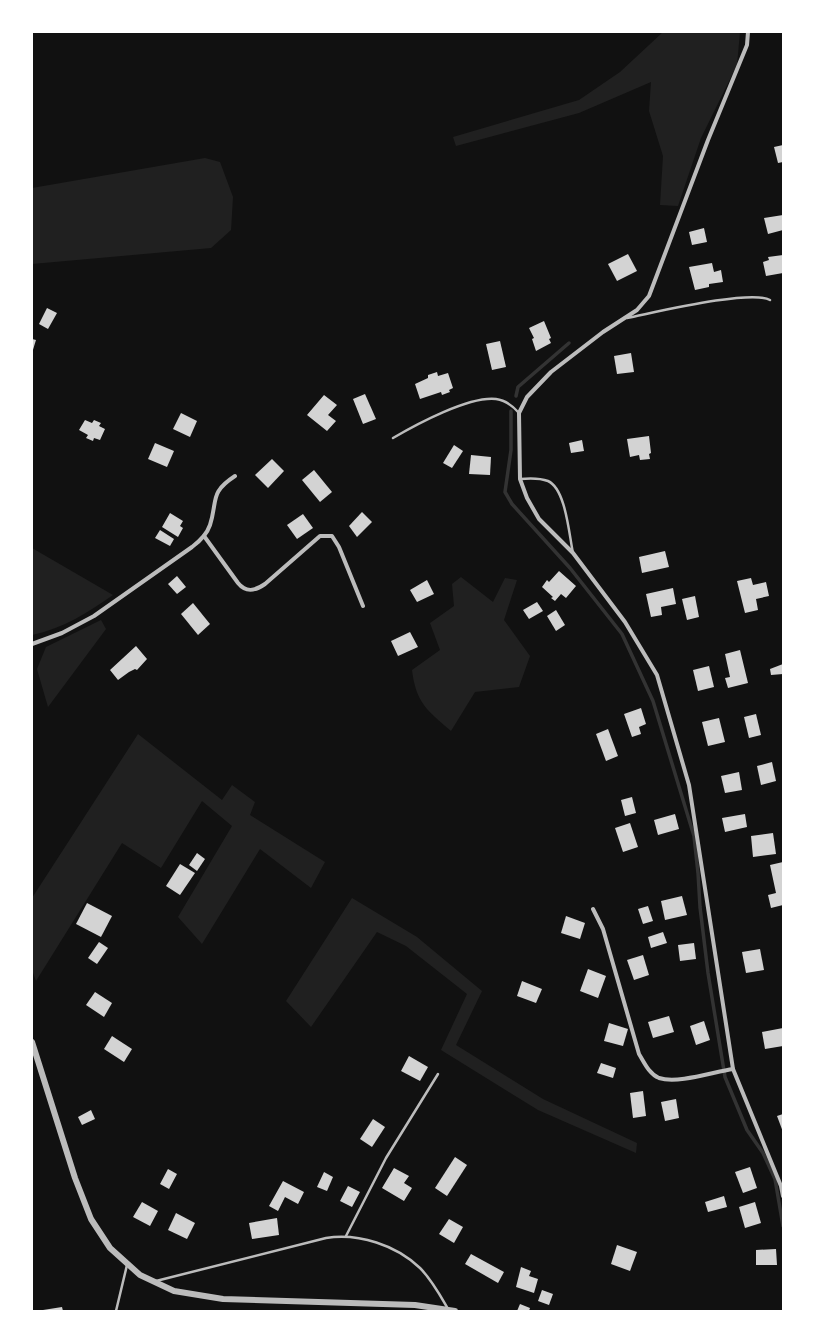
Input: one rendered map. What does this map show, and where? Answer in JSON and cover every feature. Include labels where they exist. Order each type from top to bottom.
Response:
[{"type":"street","points":[[748,32],[747,45],[708,140],[656,282],[646,301],[542,380],[527,397],[519,413],[520,479],[527,498],[539,519],[573,553],[625,622],[657,675],[689,785],[732,1069],[781,1186],[783,1196]]},
{"type":"street","points":[[32,644],[62,633],[94,616],[189,550],[204,536],[210,523],[213,504],[217,494],[225,483],[235,476]]},
{"type":"street","points":[[204,536],[238,583],[245,589],[251,590],[259,588],[265,584],[320,536],[332,536],[339,547],[364,606]]},
{"type":"street","points":[[593,909],[603,929],[639,1054],[647,1068],[658,1078],[677,1079],[732,1069]]},
{"type":"street","points":[[32,1042],[74,1178],[96,1229],[110,1248],[127,1265],[153,1282],[184,1294],[223,1299],[452,1310]]},
{"type":"lane","points":[[625,318],[733,299],[760,297],[770,300]]},
{"type":"lane","points":[[393,438],[427,418],[484,399],[504,401],[519,413]]},
{"type":"lane","points":[[520,479],[544,480],[552,483],[562,499],[573,553]]},
{"type":"lane","points":[[346,1236],[386,1158],[438,1074]]},
{"type":"lane","points":[[153,1282],[313,1241],[346,1236],[364,1238],[388,1248],[411,1261],[428,1278],[452,1310]]},
{"type":"lane","points":[[116,1311],[127,1265]]},
{"type":"shaded area","points":[[663,32],[740,32],[737,65],[701,138],[678,206],[660,205],[663,156],[649,111],[651,82],[579,113],[456,146],[453,137],[579,100],[620,72]]},
{"type":"shaded area","points":[[205,158],[220,162],[233,197],[231,230],[211,248],[32,264],[32,188]]},
{"type":"shaded area","points":[[32,548],[113,595],[75,619],[54,629],[32,635]]},
{"type":"shaded area","points":[[461,577],[493,602],[505,578],[517,580],[504,620],[530,656],[519,687],[475,692],[451,731],[424,705],[416,690],[412,670],[440,650],[430,623],[454,606],[452,584]]},
{"type":"shaded area","points":[[101,620],[106,629],[48,707],[37,669],[46,647]]},
{"type":"shaded area","points":[[138,734],[222,800],[232,785],[255,802],[250,815],[325,862],[311,888],[260,849],[202,944],[178,917],[232,826],[202,801],[161,868],[122,843],[36,981],[32,970],[32,898]]},
{"type":"shaded area","points":[[352,898],[417,937],[482,991],[456,1045],[543,1099],[637,1143],[636,1153],[538,1110],[441,1050],[467,994],[406,946],[377,932],[311,1027],[286,1001]]},
{"type":"building","points":[[783,145],[783,162],[778,163],[774,147]]},
{"type":"building","points":[[783,215],[783,230],[768,234],[764,218]]},
{"type":"building","points":[[704,228],[707,242],[692,245],[689,232]]},
{"type":"building","points":[[628,254],[637,271],[617,281],[608,264]]},
{"type":"building","points":[[783,255],[783,273],[766,276],[763,262],[769,260],[768,257]]},
{"type":"building","points":[[712,263],[714,272],[721,270],[723,282],[709,284],[709,287],[695,290],[689,267]]},
{"type":"building","points":[[47,308],[57,313],[48,329],[39,324]]},
{"type":"building","points":[[544,321],[551,338],[549,339],[551,343],[536,351],[532,339],[534,338],[529,328]]},
{"type":"building","points":[[32,339],[36,340],[32,353]]},
{"type":"building","points":[[500,341],[506,367],[492,370],[486,344]]},
{"type":"building","points":[[631,353],[634,372],[617,374],[614,356]]},
{"type":"building","points":[[437,372],[438,376],[448,373],[453,388],[449,390],[450,392],[442,395],[441,392],[420,399],[415,384],[428,378],[428,375]]},
{"type":"building","points":[[365,394],[376,419],[363,424],[353,399]]},
{"type":"building","points":[[324,395],[337,405],[328,415],[336,421],[327,431],[307,415]]},
{"type":"building","points":[[181,413],[197,421],[190,437],[173,429]]},
{"type":"building","points":[[85,420],[92,423],[94,420],[101,423],[99,426],[105,429],[100,440],[94,438],[93,441],[86,438],[88,435],[79,430]]},
{"type":"building","points":[[649,436],[651,453],[649,454],[650,459],[640,460],[639,455],[630,457],[627,439]]},
{"type":"building","points":[[582,440],[584,451],[571,453],[569,443]]},
{"type":"building","points":[[155,443],[174,451],[167,467],[148,459]]},
{"type":"building","points":[[454,445],[463,451],[452,468],[443,463]]},
{"type":"building","points":[[471,455],[491,457],[490,475],[469,474]]},
{"type":"building","points":[[272,459],[284,471],[268,488],[255,475]]},
{"type":"building","points":[[314,470],[332,492],[320,502],[302,480]]},
{"type":"building","points":[[362,512],[372,522],[357,537],[349,526]]},
{"type":"building","points":[[170,513],[183,521],[180,526],[183,528],[178,537],[162,527]]},
{"type":"building","points":[[303,514],[313,528],[297,539],[287,525]]},
{"type":"building","points":[[160,530],[174,539],[170,546],[155,538]]},
{"type":"building","points":[[665,551],[669,567],[642,573],[639,557]]},
{"type":"building","points":[[559,571],[576,586],[566,598],[561,594],[555,601],[551,598],[553,597],[542,587],[547,580],[549,582]]},
{"type":"building","points":[[177,576],[186,587],[177,594],[168,584]]},
{"type":"building","points":[[751,578],[753,585],[766,582],[769,596],[756,599],[758,610],[745,613],[737,581]]},
{"type":"building","points":[[427,580],[434,594],[417,602],[410,590]]},
{"type":"building","points":[[673,588],[676,604],[661,607],[662,615],[651,617],[646,594]]},
{"type":"building","points":[[695,596],[699,617],[687,620],[682,599]]},
{"type":"building","points":[[537,602],[543,611],[529,619],[523,610]]},
{"type":"building","points":[[193,603],[210,624],[198,635],[181,614]]},
{"type":"building","points":[[556,610],[565,625],[556,631],[547,616]]},
{"type":"building","points":[[410,632],[418,647],[398,656],[391,641]]},
{"type":"building","points":[[136,646],[147,659],[137,670],[135,669],[129,672],[118,680],[110,670]]},
{"type":"building","points":[[740,650],[748,683],[728,688],[725,678],[730,677],[725,654]]},
{"type":"building","points":[[783,664],[783,674],[771,675],[770,669]]},
{"type":"building","points":[[709,666],[714,687],[698,691],[693,670]]},
{"type":"building","points":[[641,708],[646,724],[639,727],[641,734],[632,737],[624,714]]},
{"type":"building","points":[[756,714],[761,735],[749,738],[744,717]]},
{"type":"building","points":[[719,718],[725,742],[708,746],[702,722]]},
{"type":"building","points":[[608,729],[618,756],[606,761],[596,734]]},
{"type":"building","points":[[772,762],[776,781],[761,785],[757,766]]},
{"type":"building","points":[[739,772],[742,790],[725,793],[721,776]]},
{"type":"building","points":[[632,797],[636,813],[625,816],[621,800]]},
{"type":"building","points":[[675,814],[679,829],[658,835],[654,820]]},
{"type":"building","points":[[745,814],[747,827],[725,832],[722,818]]},
{"type":"building","points":[[630,823],[638,847],[623,852],[615,828]]},
{"type":"building","points":[[773,833],[776,854],[753,857],[751,836]]},
{"type":"building","points":[[197,853],[205,859],[197,871],[189,865]]},
{"type":"building","points":[[783,862],[783,905],[771,908],[768,895],[776,893],[770,865]]},
{"type":"building","points":[[180,864],[195,873],[180,895],[166,886]]},
{"type":"building","points":[[682,896],[687,915],[665,920],[661,901]]},
{"type":"building","points":[[87,903],[112,916],[101,937],[76,924]]},
{"type":"building","points":[[648,906],[653,921],[643,924],[638,909]]},
{"type":"building","points":[[566,916],[585,923],[580,939],[561,933]]},
{"type":"building","points":[[663,932],[667,943],[651,948],[648,937]]},
{"type":"building","points":[[99,942],[108,948],[97,964],[88,958]]},
{"type":"building","points":[[694,943],[696,959],[680,961],[678,945]]},
{"type":"building","points":[[760,949],[764,970],[746,973],[742,952]]},
{"type":"building","points":[[643,955],[649,975],[634,980],[627,960]]},
{"type":"building","points":[[588,969],[606,976],[598,998],[580,991]]},
{"type":"building","points":[[522,981],[542,989],[536,1003],[517,996]]},
{"type":"building","points":[[95,992],[112,1003],[104,1017],[86,1005]]},
{"type":"building","points":[[669,1016],[674,1032],[653,1038],[648,1022]]},
{"type":"building","points":[[704,1021],[710,1040],[696,1045],[690,1026]]},
{"type":"building","points":[[609,1023],[628,1029],[623,1046],[604,1041]]},
{"type":"building","points":[[783,1028],[783,1046],[765,1049],[762,1032]]},
{"type":"building","points":[[112,1036],[132,1049],[124,1062],[104,1049]]},
{"type":"building","points":[[409,1056],[428,1067],[420,1081],[401,1071]]},
{"type":"building","points":[[601,1063],[616,1068],[613,1078],[597,1073]]},
{"type":"building","points":[[643,1091],[646,1116],[633,1118],[630,1093]]},
{"type":"building","points":[[676,1099],[679,1118],[665,1121],[661,1102]]},
{"type":"building","points":[[91,1110],[95,1119],[82,1125],[78,1117]]},
{"type":"building","points":[[783,1114],[783,1132],[777,1116]]},
{"type":"building","points":[[373,1119],[385,1127],[372,1147],[360,1139]]},
{"type":"building","points":[[455,1157],[467,1165],[447,1196],[435,1188]]},
{"type":"building","points":[[750,1167],[757,1188],[743,1193],[735,1172]]},
{"type":"building","points":[[394,1168],[409,1176],[404,1183],[412,1188],[404,1201],[382,1188]]},
{"type":"building","points":[[168,1169],[177,1174],[169,1189],[160,1184]]},
{"type":"building","points":[[324,1172],[333,1177],[327,1191],[317,1187]]},
{"type":"building","points":[[283,1181],[304,1192],[298,1204],[285,1197],[278,1211],[269,1206]]},
{"type":"building","points":[[348,1186],[360,1192],[352,1207],[340,1201]]},
{"type":"building","points":[[724,1196],[727,1207],[708,1212],[705,1202]]},
{"type":"building","points":[[142,1202],[158,1211],[150,1226],[133,1217]]},
{"type":"building","points":[[755,1202],[761,1223],[745,1228],[739,1207]]},
{"type":"building","points":[[176,1213],[195,1223],[187,1239],[168,1230]]},
{"type":"building","points":[[277,1218],[279,1235],[252,1239],[249,1223]]},
{"type":"building","points":[[449,1219],[463,1227],[454,1243],[439,1234]]},
{"type":"building","points":[[617,1245],[637,1252],[630,1271],[611,1264]]},
{"type":"building","points":[[776,1249],[777,1265],[756,1265],[756,1250]]},
{"type":"building","points":[[471,1254],[504,1272],[498,1283],[465,1264]]},
{"type":"building","points":[[521,1267],[531,1271],[529,1276],[538,1279],[534,1293],[516,1287]]},
{"type":"building","points":[[542,1290],[553,1294],[549,1305],[538,1301]]},
{"type":"building","points":[[520,1304],[530,1308],[529,1311],[517,1311]]},
{"type":"building","points":[[62,1307],[63,1311],[43,1311],[43,1310]]},
{"type":"waterway","points":[[516,396],[518,387],[569,343]]},
{"type":"waterway","points":[[511,411],[511,450],[505,492],[512,504],[570,568],[622,634],[653,701],[694,836],[700,907],[708,973],[725,1077],[747,1130],[763,1153],[775,1179],[783,1226]]}]
